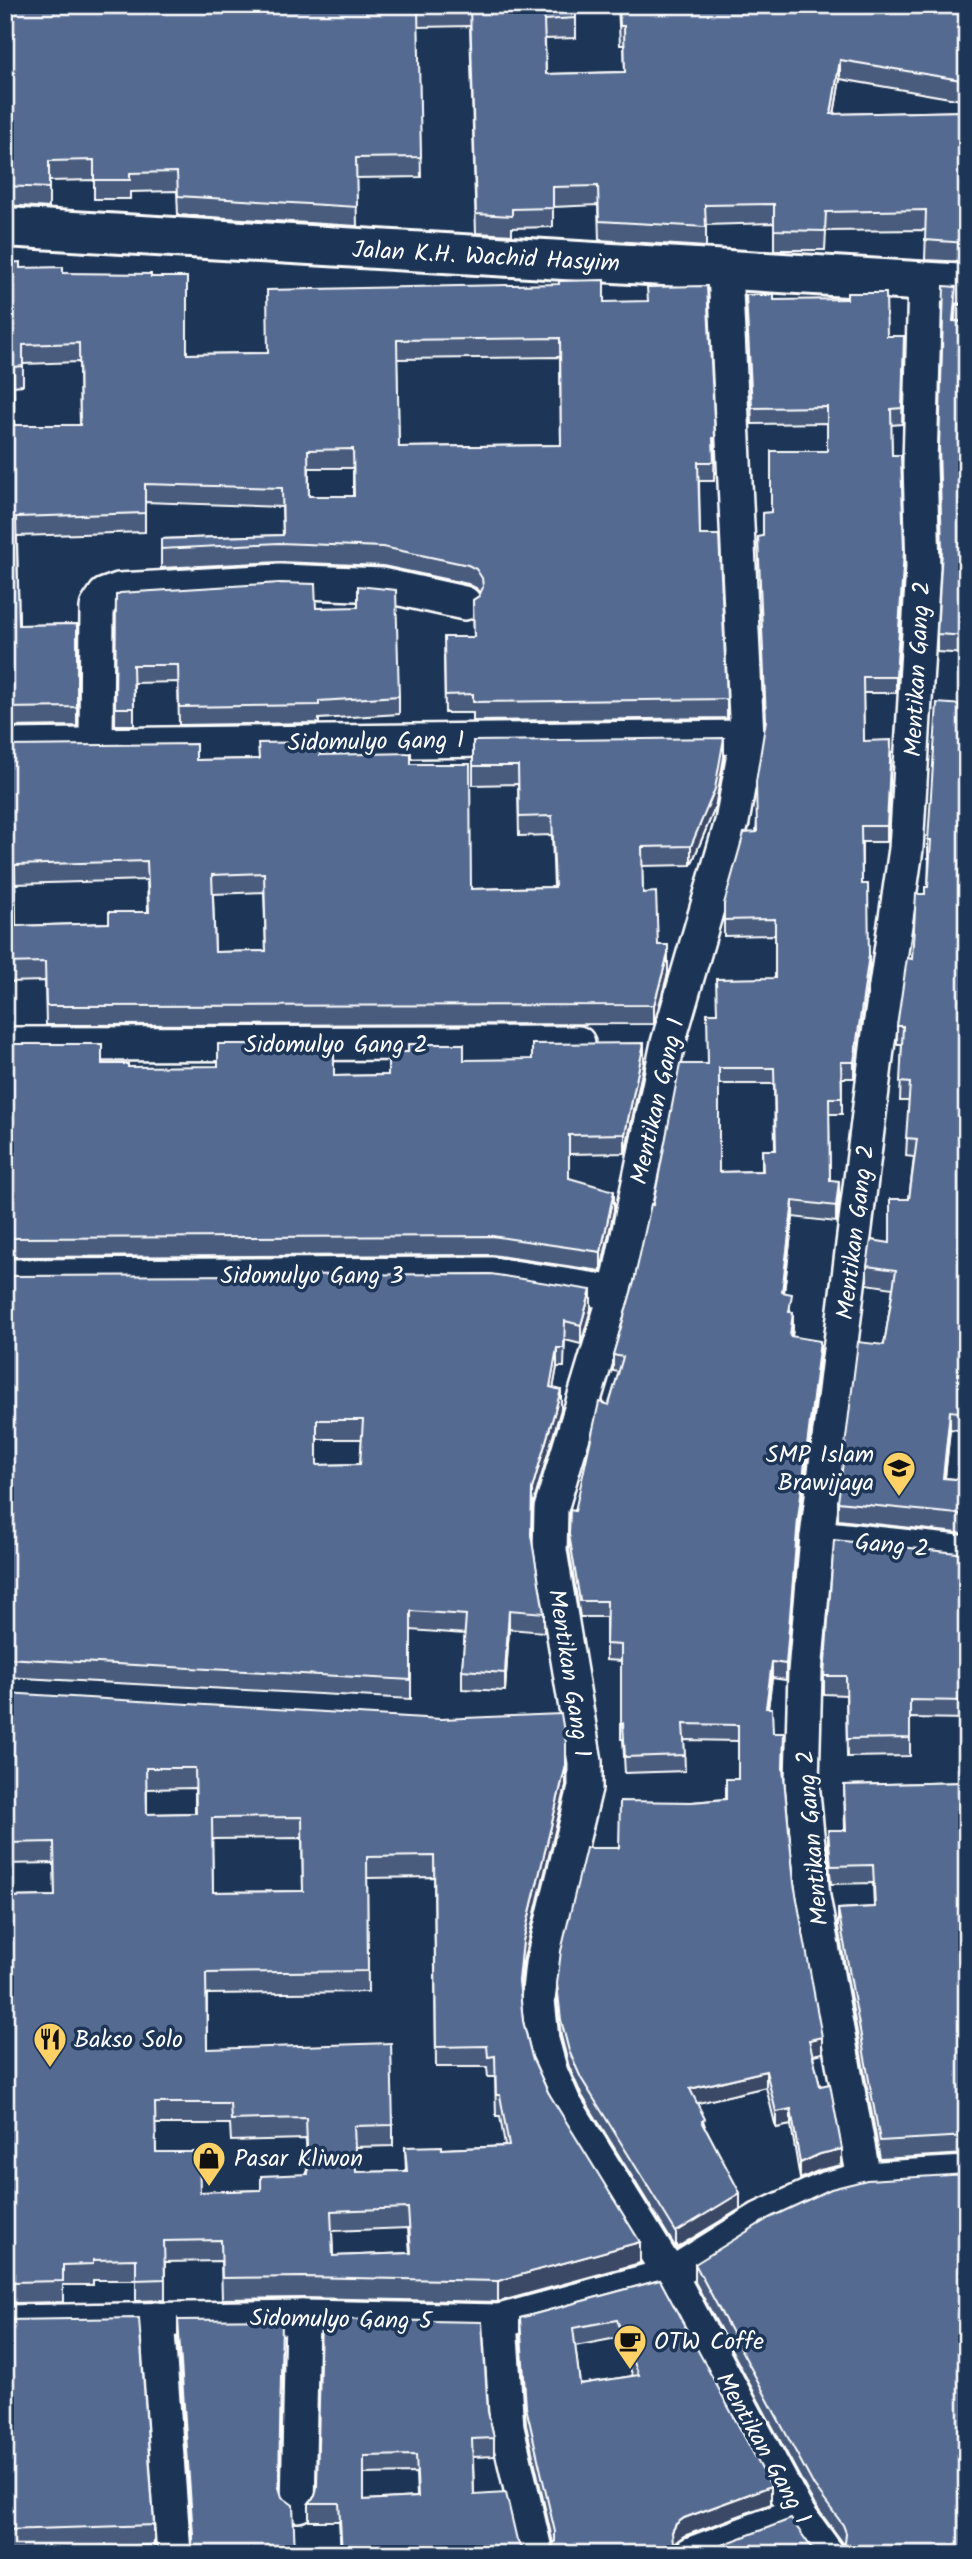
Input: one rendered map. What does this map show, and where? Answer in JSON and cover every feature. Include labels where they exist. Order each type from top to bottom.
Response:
[{"type":"street","name":"Jalan K.H. Wachid Hasyim","points":[[5,227],[967,284]]},
{"type":"street","name":"Mentikan Gang 1","points":[[725,270],[747,737],[732,822],[640,1043],[616,1293],[551,1509],[550,1551],[565,1715],[585,1762],[585,1788],[542,1964],[538,2000],[542,2040],[551,2073],[564,2103],[670,2275],[798,2514],[827,2554]]},
{"type":"street","name":"Mentikan Gang 2","points":[[864,2179],[813,1897],[802,1782],[805,1672],[817,1537],[878,1041],[906,849],[923,567],[920,464],[925,282]]},
{"type":"street","points":[[96,744],[97,607],[105,595],[119,590],[280,581],[382,585],[464,603]]},
{"type":"street","name":"Sidomulyo Gang 1","points":[[5,746],[747,737]]},
{"type":"street","name":"Sidomulyo Gang 2","points":[[5,1044],[640,1043]]},
{"type":"street","name":"Sidomulyo Gang 3","points":[[5,1276],[492,1273],[616,1293]]},
{"type":"street","name":"Gang 2","points":[[817,1537],[967,1553]]},
{"type":"street","name":"Sidomulyo Gang 5","points":[[5,2322],[302,2317],[500,2321],[670,2275],[760,2219],[825,2189],[864,2179],[967,2173]]},
{"type":"street","points":[[298,2505],[302,2317]]},
{"type":"street","points":[[157,2319],[174,2554]]},
{"type":"street","points":[[500,2321],[507,2428],[536,2554]]},
{"type":"street","points":[[691,2554],[798,2514]]},
{"type":"building","points":[[5,5],[576,5],[576,18],[544,20],[546,74],[625,72],[624,26],[620,26],[619,5],[967,5],[967,81],[840,60],[831,114],[967,111],[967,243],[925,240],[926,210],[826,212],[825,231],[774,230],[774,204],[705,205],[706,227],[599,221],[598,186],[553,187],[553,208],[512,209],[512,216],[476,214],[470,7],[418,8],[421,157],[356,158],[357,207],[178,196],[177,172],[130,173],[130,180],[94,180],[94,160],[49,161],[49,188],[5,186]]},
{"type":"building","points":[[20,262],[20,268],[63,267],[63,273],[187,277],[187,354],[268,353],[267,290],[559,284],[559,281],[604,280],[604,302],[648,301],[647,287],[707,286],[715,438],[714,462],[698,462],[700,535],[719,535],[727,699],[473,702],[473,694],[445,695],[444,637],[474,637],[473,600],[479,596],[483,587],[482,578],[476,569],[383,547],[279,543],[161,549],[161,539],[283,535],[282,488],[145,484],[145,513],[16,517],[19,625],[77,624],[77,707],[5,708],[5,263]],"holes":[[[560,338],[561,445],[399,447],[397,340]],[[79,343],[80,425],[14,425],[13,367],[23,366],[23,345]],[[353,449],[354,496],[309,496],[308,450]]]},
{"type":"building","points":[[944,286],[956,287],[953,321],[967,322],[967,636],[937,634],[942,550],[939,446]]},
{"type":"building","points":[[847,293],[886,293],[887,336],[904,336],[902,408],[891,409],[892,455],[901,455],[904,551],[896,677],[863,677],[864,741],[891,740],[887,826],[861,826],[862,884],[868,884],[869,955],[854,1062],[841,1062],[842,1098],[829,1098],[830,1180],[839,1181],[836,1206],[793,1201],[782,1292],[792,1294],[789,1312],[793,1312],[790,1336],[820,1341],[798,1519],[786,1664],[772,1662],[766,1708],[772,1708],[773,1733],[784,1733],[783,1768],[794,1883],[822,2037],[809,2040],[820,2086],[830,2084],[842,2149],[820,2154],[800,2163],[791,2109],[776,2112],[766,2071],[690,2089],[705,2119],[702,2121],[740,2193],[676,2232],[581,2078],[569,2051],[561,2020],[557,1984],[561,1951],[586,1848],[619,1848],[620,1801],[692,1802],[726,1799],[726,1779],[738,1779],[738,1725],[683,1724],[685,1755],[625,1757],[621,1723],[621,1645],[606,1644],[607,1601],[580,1601],[569,1534],[570,1510],[575,1511],[599,1402],[609,1405],[623,1357],[613,1355],[634,1282],[651,1204],[653,1205],[680,1064],[708,1064],[707,1013],[717,1013],[716,979],[775,978],[775,919],[724,920],[724,904],[744,833],[757,832],[756,782],[766,720],[758,537],[763,536],[763,513],[771,512],[771,451],[827,451],[827,407],[752,408],[746,295],[774,295],[774,300],[847,299]],"holes":[[[719,1068],[774,1068],[776,1150],[762,1150],[763,1171],[719,1172]]]},
{"type":"building","points":[[280,583],[315,584],[316,608],[358,607],[358,586],[396,590],[399,696],[319,701],[319,705],[179,707],[178,665],[133,665],[134,708],[115,708],[116,595]]},
{"type":"building","points":[[967,651],[967,1413],[950,1411],[943,1478],[967,1480],[967,1515],[838,1502],[858,1342],[884,1345],[896,1270],[867,1266],[871,1240],[890,1243],[890,1199],[909,1199],[917,1139],[906,1138],[910,1083],[900,1082],[903,1026],[897,1026],[907,958],[912,959],[916,894],[925,894],[925,887],[928,887],[931,840],[928,840],[937,703],[964,705]]},
{"type":"building","points":[[724,738],[715,789],[691,846],[642,847],[643,893],[656,892],[658,945],[668,945],[654,1005],[46,1006],[45,962],[5,963],[5,746],[196,744],[196,760],[259,759],[258,743],[320,742],[320,755],[411,753],[411,764],[470,764],[471,889],[555,887],[552,816],[519,817],[518,766],[473,766],[473,741]],"holes":[[[147,861],[149,912],[109,912],[109,923],[16,926],[15,865]],[[264,873],[266,951],[215,952],[212,875]]]},
{"type":"building","points":[[644,1043],[625,1134],[569,1135],[569,1178],[614,1191],[601,1252],[492,1236],[5,1238],[5,1044],[102,1044],[102,1064],[128,1064],[128,1067],[218,1066],[218,1044],[334,1044],[334,1076],[388,1075],[388,1052],[408,1052],[408,1044],[464,1044],[464,1060],[532,1059],[532,1044]]},
{"type":"building","points":[[491,1274],[591,1290],[581,1325],[565,1321],[564,1348],[557,1348],[550,1387],[561,1390],[532,1489],[531,1535],[544,1613],[509,1610],[505,1673],[462,1670],[466,1615],[411,1611],[411,1680],[5,1658],[5,1276]],"holes":[[[317,1420],[363,1420],[360,1464],[317,1465]]]},
{"type":"building","points":[[834,1540],[967,1554],[967,1701],[910,1700],[910,1738],[847,1739],[846,1676],[824,1676]]},
{"type":"building","points":[[5,1693],[441,1719],[561,1714],[566,1743],[566,1765],[523,1941],[519,1981],[523,2021],[532,2057],[548,2092],[640,2242],[498,2281],[222,2278],[221,2240],[164,2241],[165,2279],[136,2280],[136,2259],[93,2260],[93,2264],[63,2265],[63,2281],[13,2282],[12,2265],[8,2265],[5,2159],[5,2035],[9,2035],[5,1897],[55,1896],[54,1842],[5,1843]],"holes":[[[146,1768],[195,1768],[196,1813],[147,1814]],[[302,1817],[303,1891],[213,1892],[212,1818]],[[434,1856],[436,2047],[487,2046],[488,2057],[495,2056],[496,2095],[500,2095],[509,2146],[442,2149],[442,2146],[405,2147],[407,2171],[356,2172],[354,2126],[393,2125],[391,2043],[207,2049],[206,1973],[368,1971],[367,1857]],[[155,2103],[230,2103],[231,2120],[306,2118],[308,2174],[261,2176],[261,2190],[200,2192],[199,2152],[156,2152]],[[408,2208],[411,2253],[333,2256],[331,2211]]]},
{"type":"building","points":[[967,1782],[967,2136],[880,2141],[838,1909],[875,1907],[873,1865],[831,1866],[828,1830],[846,1830],[844,1785]]},
{"type":"building","points":[[967,2174],[967,2554],[891,2554],[888,2548],[872,2554],[832,2554],[839,2551],[845,2543],[843,2525],[814,2486],[695,2264],[769,2218],[831,2189],[867,2180]]},
{"type":"building","points":[[660,2280],[771,2486],[684,2518],[676,2524],[672,2532],[673,2543],[685,2554],[542,2554],[550,2550],[555,2541],[555,2532],[526,2407],[520,2318]],"holes":[[[617,2320],[639,2375],[580,2384],[573,2328]]]},
{"type":"building","points":[[139,2318],[154,2525],[5,2530],[5,2496],[10,2495],[5,2409],[5,2320]]},
{"type":"building","points":[[282,2319],[279,2487],[282,2497],[293,2505],[295,2554],[185,2554],[192,2544],[193,2535],[178,2320]]},
{"type":"building","points":[[321,2319],[482,2322],[488,2412],[494,2438],[472,2439],[474,2495],[506,2493],[517,2540],[529,2554],[342,2554],[339,2503],[309,2503],[315,2496]],"holes":[[[416,2455],[418,2497],[364,2500],[364,2456]]]},
{"type":"building","points":[[791,2519],[811,2547],[821,2554],[698,2554]]},
{"type":"place","name":"SMP Islam Brawijaya","points":[[899,1498]]},
{"type":"place","name":"Bakso Solo","points":[[50,2069]]},
{"type":"place","name":"Pasar Kliwon","points":[[209,2188]]},
{"type":"place","name":"OTW Coffe","points":[[630,2371]]}]
